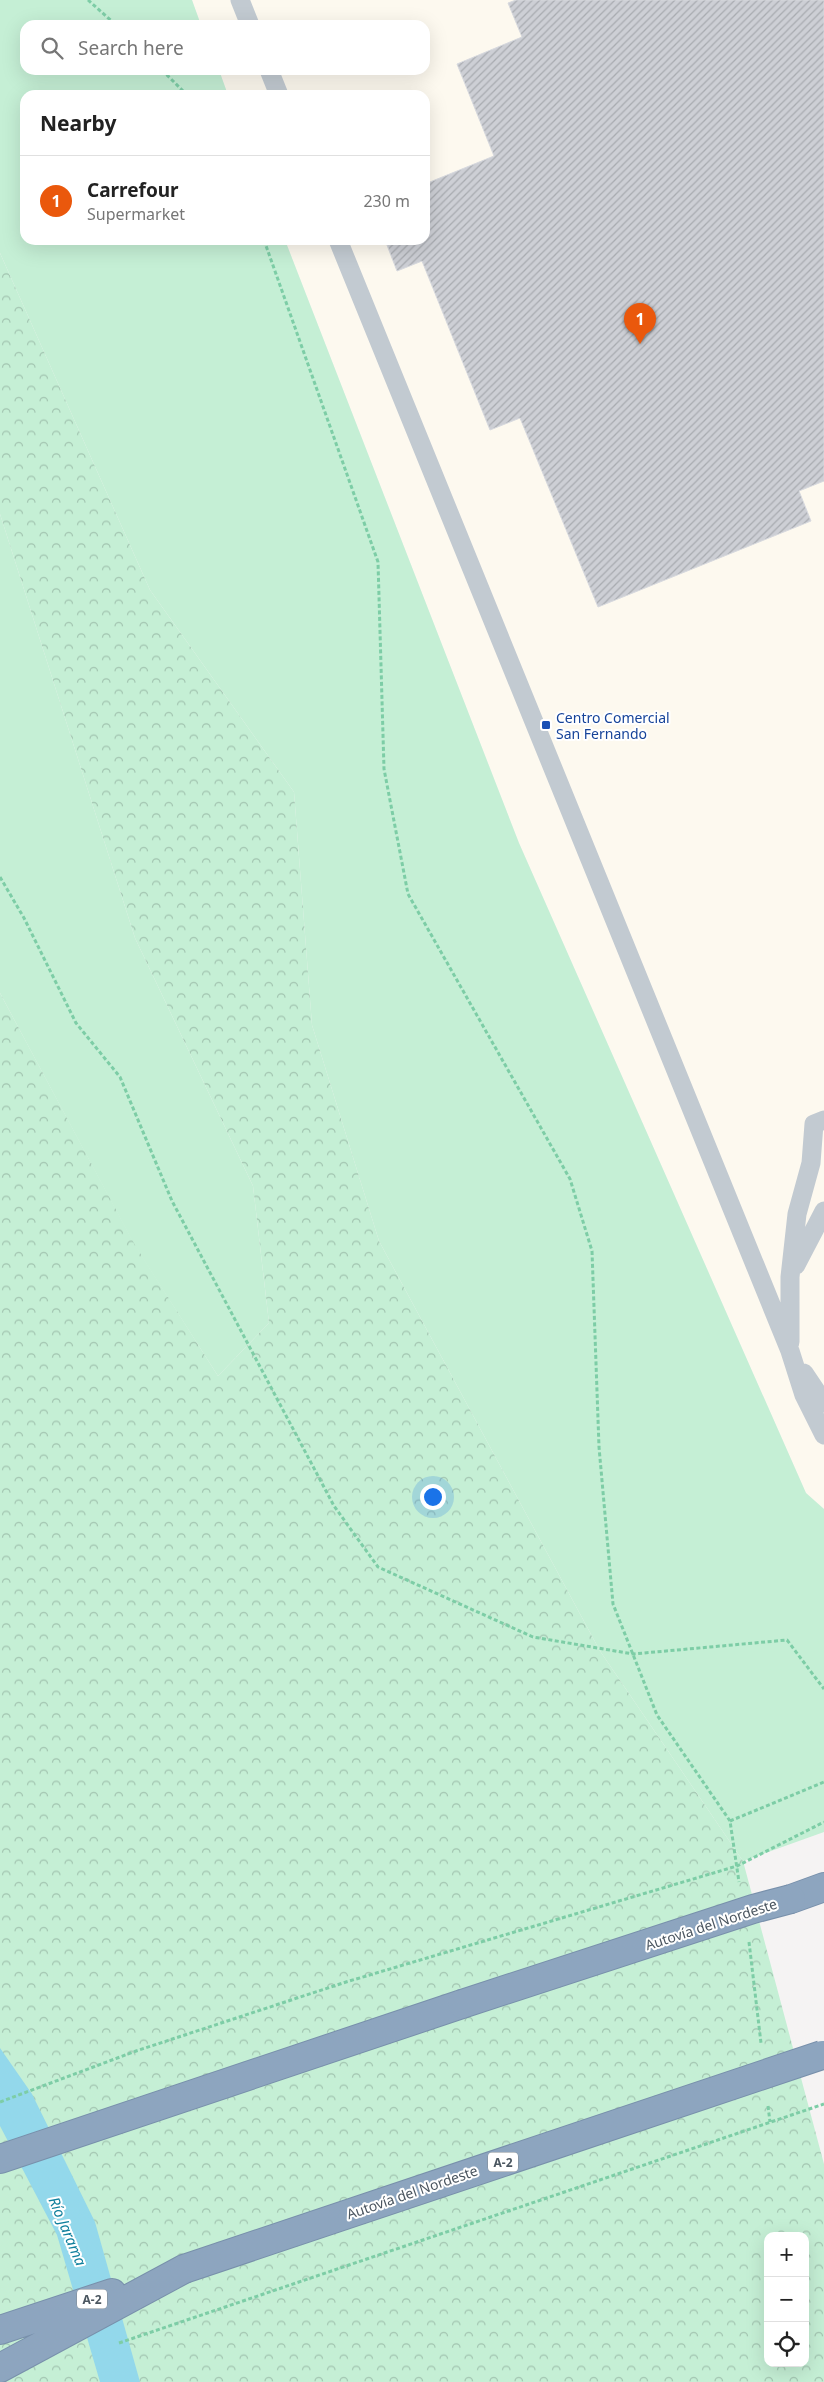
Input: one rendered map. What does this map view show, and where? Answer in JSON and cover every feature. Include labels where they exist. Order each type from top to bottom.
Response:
[{"type":"highway","name":"Autovía del Nordeste","points":[[0,2159],[462,2004],[824,1887]]},
{"type":"highway","name":"Autovía del Nordeste","points":[[0,2330],[823,2055]]},
{"type":"highway","points":[[0,2368],[184,2268]]},
{"type":"lane","points":[[240,0],[248,20]]},
{"type":"lane","points":[[271,75],[277,90]]},
{"type":"lane","points":[[340,245],[790,1351],[804,1395],[824,1435]]},
{"type":"lane","points":[[819,1122],[811,1163],[797,1214],[790,1278],[790,1351],[824,1403]]},
{"type":"lane","points":[[790,1278],[824,1211]]},
{"type":"path","points":[[88,0],[110,20]]},
{"type":"path","points":[[167,75],[182,90]]},
{"type":"path","points":[[266,245],[378,562],[384,769],[408,894],[570,1179],[592,1251],[600,1447],[613,1604],[657,1715],[730,1821],[740,1885]]},
{"type":"path","points":[[0,877],[24,918],[76,1023],[120,1077],[172,1201],[334,1506],[378,1567],[533,1637],[633,1654],[787,1640],[824,1689]]},
{"type":"path","points":[[730,1821],[824,1782]]},
{"type":"path","points":[[0,2102],[136,2052],[346,1982],[737,1866],[824,1822]]},
{"type":"path","points":[[748,1932],[762,2046]]},
{"type":"path","points":[[768,2103],[770,2122]]},
{"type":"path","points":[[110,2346],[824,2104]]},
{"type":"shaded area","points":[[192,0],[824,0],[824,1509],[806,1493],[519,843],[287,245],[430,245],[430,90],[226,90],[221,75],[430,75],[430,20],[199,20]]},
{"type":"green space","points":[[0,0],[192,0],[199,20],[20,20],[20,75],[221,75],[226,90],[20,90],[20,245],[287,245],[519,843],[806,1493],[824,1509],[824,1832],[743,1861],[600,1651],[379,1241],[312,1025],[294,792],[150,590],[0,253]]},
{"type":"green space","points":[[0,253],[150,590],[294,792],[312,1025],[379,1241],[600,1651],[743,1861],[824,2164],[824,2382],[0,2382],[0,993],[135,1245],[218,1376],[269,1323],[253,1186],[135,938],[0,514]]},
{"type":"green space","points":[[0,514],[135,938],[253,1186],[269,1323],[218,1376],[135,1246],[0,993]]},
{"type":"water","name":"Río Jarama","points":[[0,2048],[32,2094],[95,2222],[140,2382],[100,2382],[57,2235],[0,2126]]},
{"type":"building","points":[[516,0],[824,0],[824,481],[799,491],[811,521],[598,607],[520,418],[490,430],[422,261],[397,271],[387,245],[430,245],[430,182],[494,156],[457,64],[522,37],[508,3]]},
{"type":"place","name":"Carrefour","points":[[640,344]]},
{"type":"place","name":"Centro Comercial San Fernando","points":[[546,725]]}]
